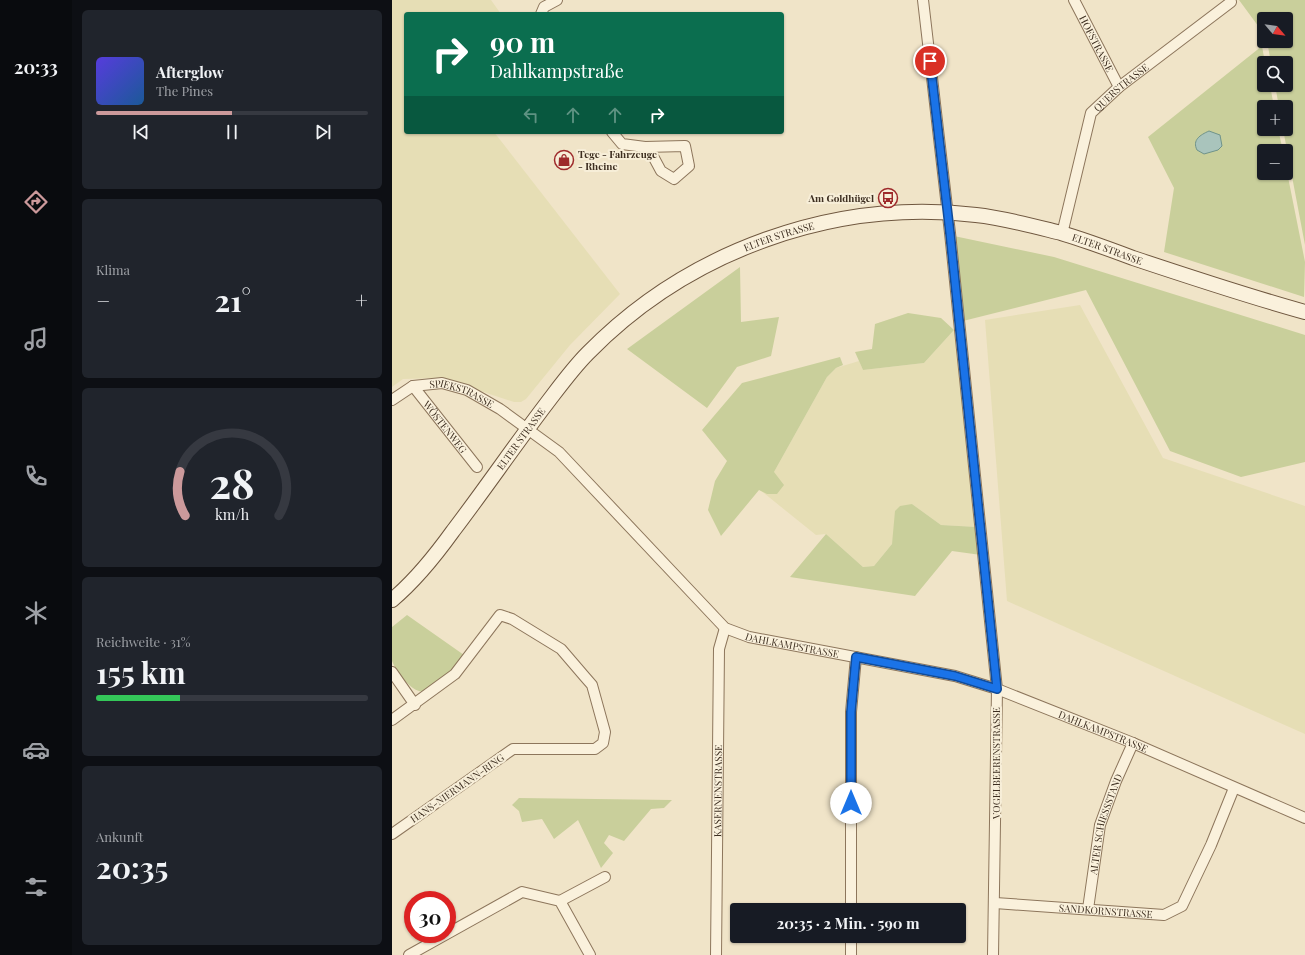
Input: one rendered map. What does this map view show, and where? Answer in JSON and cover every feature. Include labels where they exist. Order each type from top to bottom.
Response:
[{"type":"main road","name":"ELTER STRASSE","points":[[392,600],[434,556],[528,428],[587,354],[622,321],[660,294],[721,258],[783,233],[851,218],[891,213],[947,213],[976,215],[1062,234],[1251,297],[1305,312]]},
{"type":"street","points":[[542,12],[544,7],[557,0]]},
{"type":"street","points":[[923,0],[947,213]]},
{"type":"street","name":"HOFSTRASSE","points":[[1074,0],[1119,88]]},
{"type":"street","name":"QUERSTRASSE","points":[[1062,234],[1091,113],[1119,88],[1231,2]]},
{"type":"street","points":[[614,134],[622,144],[644,147]]},
{"type":"street","name":"VOGELBEERENSTRASSE","points":[[947,213],[997,689],[995,902],[993,955]]},
{"type":"street","name":"SPIEKSTRASSE","points":[[392,400],[413,386],[442,383],[467,390],[500,409],[528,428]]},
{"type":"street","name":"WÖSTENWEG","points":[[413,386],[478,467]]},
{"type":"street","name":"DAHLKAMPSTRASSE","points":[[528,428],[559,452],[725,628],[749,637],[955,676],[997,689],[1133,743],[1305,818]]},
{"type":"street","name":"HANS-NIERMANN-RING","points":[[392,720],[415,705],[455,674],[500,615],[512,619],[561,649],[592,686],[605,732],[603,743],[595,749],[513,749],[392,834]]},
{"type":"street","name":"KASERNENSTRASSE","points":[[716,955],[718,649],[725,628]]},
{"type":"street","points":[[851,903],[851,712],[856,657]]},
{"type":"street","points":[[392,672],[415,705]]},
{"type":"street","name":"ALTER SCHIESSSTAND","points":[[1088,909],[1100,825],[1116,780],[1133,743]]},
{"type":"street","name":"SANDKORNSTRASSE","points":[[995,902],[1164,915],[1182,906],[1211,845],[1234,788]]},
{"type":"street","points":[[409,955],[522,892],[560,902],[605,877]]},
{"type":"street","points":[[560,902],[590,955]]},
{"type":"street","points":[[851,943],[851,955]]},
{"type":"shaded area","points":[[392,0],[491,0],[500,12],[404,12],[404,134],[496,134],[620,294],[570,345],[526,399],[521,402],[514,402],[441,378],[403,379],[392,387]]},
{"type":"shaded area","points":[[1080,305],[1163,458],[1305,506],[1305,734],[1007,601],[985,320]]},
{"type":"shaded area","points":[[954,330],[977,527],[941,525],[912,504],[894,535],[892,544],[874,566],[863,567],[826,534],[816,535],[760,490],[774,472],[827,377],[836,368],[859,361],[863,370],[924,363]]},
{"type":"green space","points":[[1239,0],[1305,0],[1305,245],[1293,180],[1293,144],[1286,144],[1284,136],[1293,136],[1293,100],[1278,100],[1276,92],[1293,92],[1293,56],[1270,56],[1268,48],[1293,48],[1293,12],[1257,12],[1257,24]]},
{"type":"green space","points":[[1259,48],[1262,48],[1264,56],[1257,56],[1257,92],[1271,92],[1273,100],[1257,100],[1257,136],[1280,136],[1281,144],[1257,144],[1257,180],[1289,180],[1305,262],[1304,297],[1164,252],[1174,188],[1148,137]]},
{"type":"green space","points":[[954,236],[1054,257],[1305,335],[1305,462],[1241,477],[1170,451],[1086,290],[963,321]]},
{"type":"green space","points":[[740,267],[741,322],[779,317],[771,356],[737,367],[707,408],[627,349]]},
{"type":"green space","points":[[908,313],[941,318],[954,330],[924,363],[863,370],[855,352],[872,349],[875,324]]},
{"type":"green space","points":[[840,357],[843,365],[836,368],[827,377],[774,472],[784,485],[777,494],[767,494],[759,490],[721,536],[708,510],[715,481],[727,461],[702,430],[742,383]]},
{"type":"green space","points":[[912,504],[941,525],[977,527],[981,555],[952,551],[915,596],[790,577],[826,534],[863,567],[874,566],[892,544],[895,511],[900,506]]},
{"type":"green space","points":[[407,615],[464,655],[441,680],[425,691],[420,691],[410,686],[401,676],[392,661],[392,627]]},
{"type":"green space","points":[[519,798],[672,800],[664,808],[651,809],[624,841],[609,835],[604,843],[613,853],[601,868],[578,820],[554,839],[542,819],[522,822],[519,811],[512,805]]},
{"type":"water","points":[[1209,131],[1220,135],[1222,146],[1218,150],[1204,154],[1197,150],[1196,141],[1200,136]]},
{"type":"place","name":"Tege - Fahrzeuge - Rheine","points":[[564,160]]},
{"type":"place","name":"Am Goldhügel","points":[[888,198]]},
{"type":"route","points":[[851,803],[851,712],[856,657],[955,676],[997,689],[977,508],[950,233],[930,61]]}]
